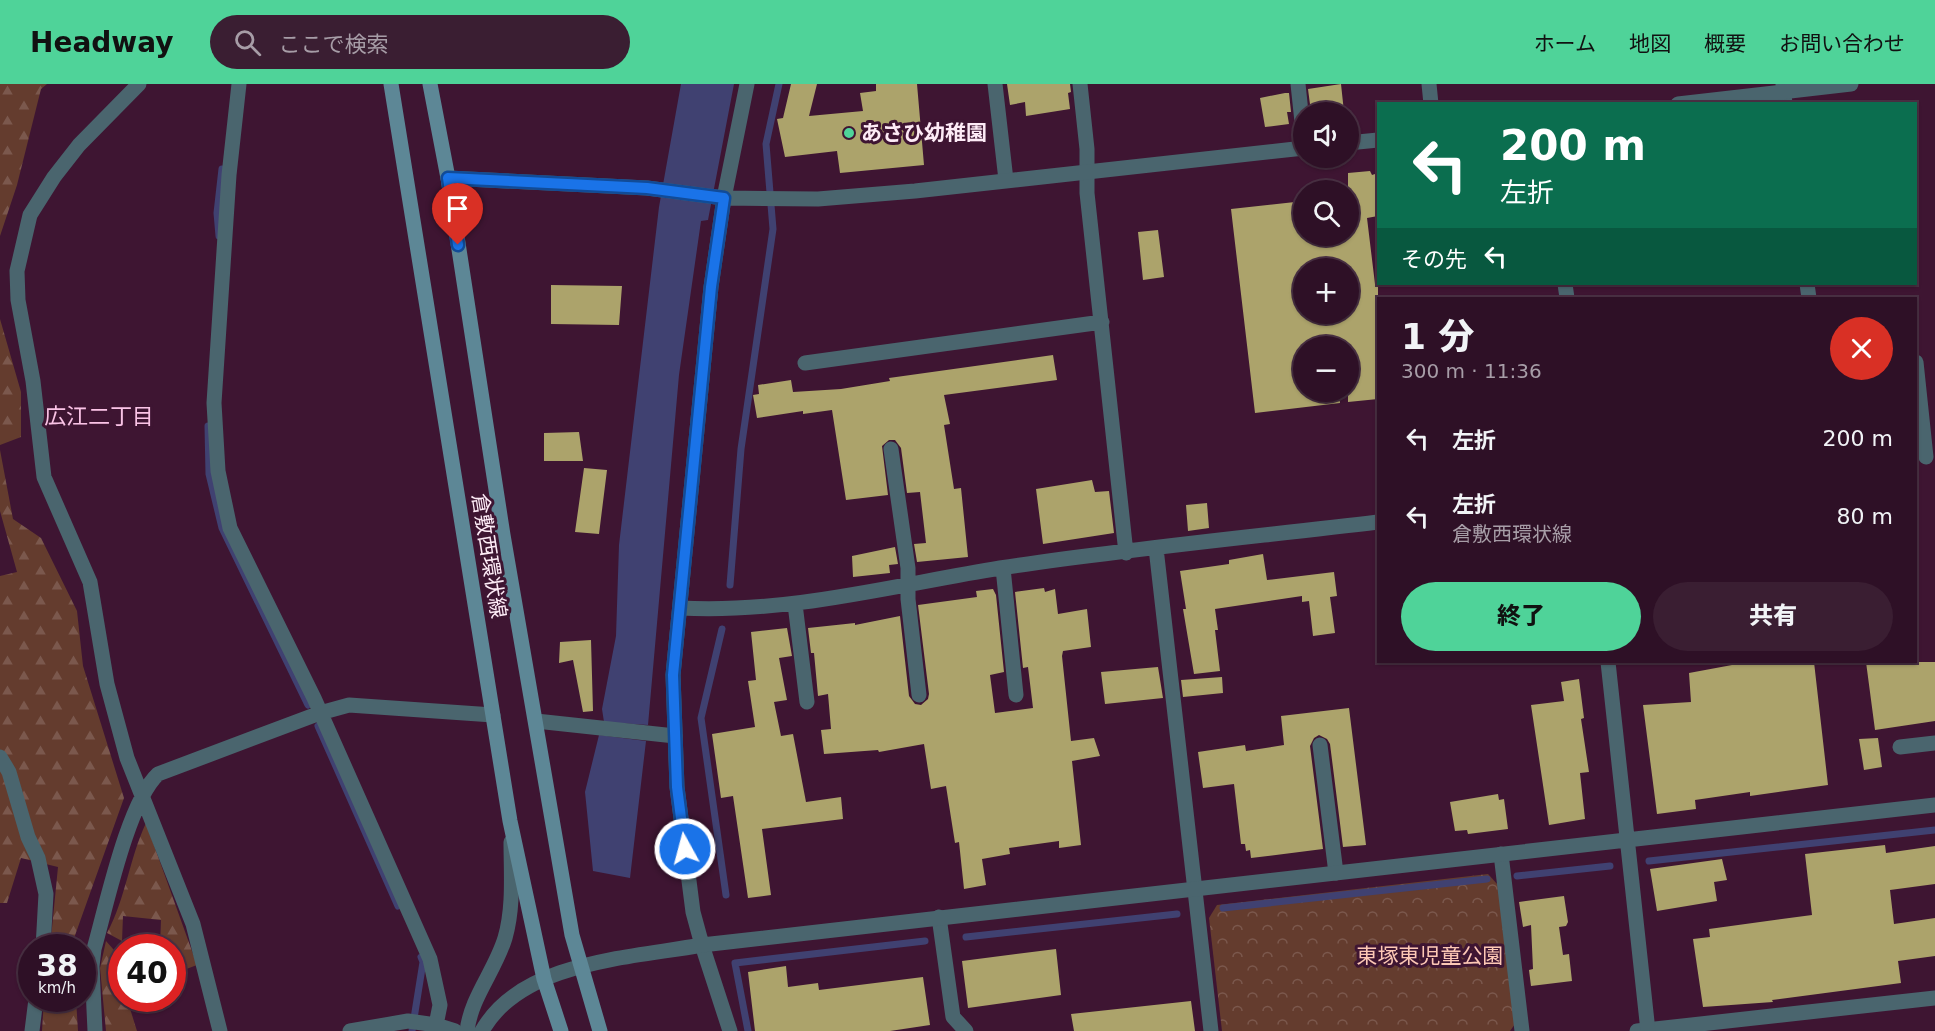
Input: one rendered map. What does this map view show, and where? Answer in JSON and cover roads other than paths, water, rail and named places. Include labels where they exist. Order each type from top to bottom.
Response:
[{"type":"main road","name":"倉敷西環状線","points":[[391,84],[510,821],[544,979],[561,1031]]},
{"type":"main road","name":"倉敷西環状線","points":[[430,84],[448,178],[503,535],[580,967],[600,1031]]},
{"type":"street","points":[[139,84],[79,145],[54,177],[30,215],[17,271],[18,300],[33,381],[44,477],[90,582],[107,684],[128,758],[193,924],[212,989],[220,1031]]},
{"type":"street","points":[[239,84],[229,175],[214,402],[218,471],[230,528],[320,713],[430,959],[440,1005],[430,1025]]},
{"type":"street","points":[[730,1031],[693,912],[677,787],[673,675],[719,197],[747,84]]},
{"type":"street","points":[[994,84],[1006,180]]},
{"type":"street","points":[[1080,84],[1126,553]]},
{"type":"street","points":[[1298,84],[1300,102]]},
{"type":"street","points":[[1429,84],[1431,102]]},
{"type":"street","points":[[1697,102],[1851,84]]},
{"type":"street","points":[[1359,142],[1377,140]]},
{"type":"street","points":[[448,178],[658,189],[719,197],[818,199],[893,193],[1293,149]]},
{"type":"street","points":[[805,363],[1102,322]]},
{"type":"street","points":[[1917,372],[1926,457]]},
{"type":"street","points":[[891,449],[908,568],[919,695]]},
{"type":"street","points":[[680,608],[795,604],[1003,568],[1377,522]]},
{"type":"street","points":[[1156,548],[1211,1031]]},
{"type":"street","points":[[1003,568],[1016,695]]},
{"type":"street","points":[[795,604],[807,702]]},
{"type":"street","points":[[1608,663],[1644,1031],[1935,998]]},
{"type":"street","points":[[95,1031],[92,966],[94,949],[116,870],[143,794],[158,774],[320,713],[350,705],[493,715]]},
{"type":"street","points":[[536,721],[675,736]]},
{"type":"street","points":[[1900,747],[1935,743]]},
{"type":"street","points":[[1320,745],[1336,873]]},
{"type":"street","points":[[0,757],[9,772],[28,837],[38,858],[46,894],[44,934]]},
{"type":"street","points":[[482,1031],[499,1008],[511,997],[544,979],[580,967],[702,945],[1935,805]]},
{"type":"street","points":[[467,1031],[469,1013],[505,938],[511,899],[510,821]]},
{"type":"street","points":[[1501,854],[1522,1031]]},
{"type":"street","points":[[939,917],[953,1017],[966,1031]]},
{"type":"street","points":[[32,1031],[34,1012]]},
{"type":"street","points":[[350,1031],[408,1021],[455,1031]]},
{"type":"waterway","points":[[730,585],[741,449],[773,229],[766,144],[779,84]]},
{"type":"waterway","points":[[219,236],[217,213],[222,169]]},
{"type":"waterway","points":[[208,426],[209,474],[222,528],[308,705]]},
{"type":"waterway","points":[[722,629],[701,718],[726,895]]},
{"type":"waterway","points":[[318,726],[398,906]]},
{"type":"waterway","points":[[1649,861],[1935,830]]},
{"type":"waterway","points":[[1517,876],[1610,866]]},
{"type":"waterway","points":[[1223,908],[1487,879]]},
{"type":"waterway","points":[[966,937],[1177,914]]},
{"type":"waterway","points":[[748,1031],[735,963],[925,941]]},
{"type":"waterway","points":[[412,1031],[423,962],[421,957]]},
{"type":"place","name":"あさひ幼稚園","points":[[849,133]]},
{"type":"district","name":"広江二丁目","points":[[99,416]]},
{"type":"park label","name":"東塚東児童公園","points":[[1430,956]]}]
